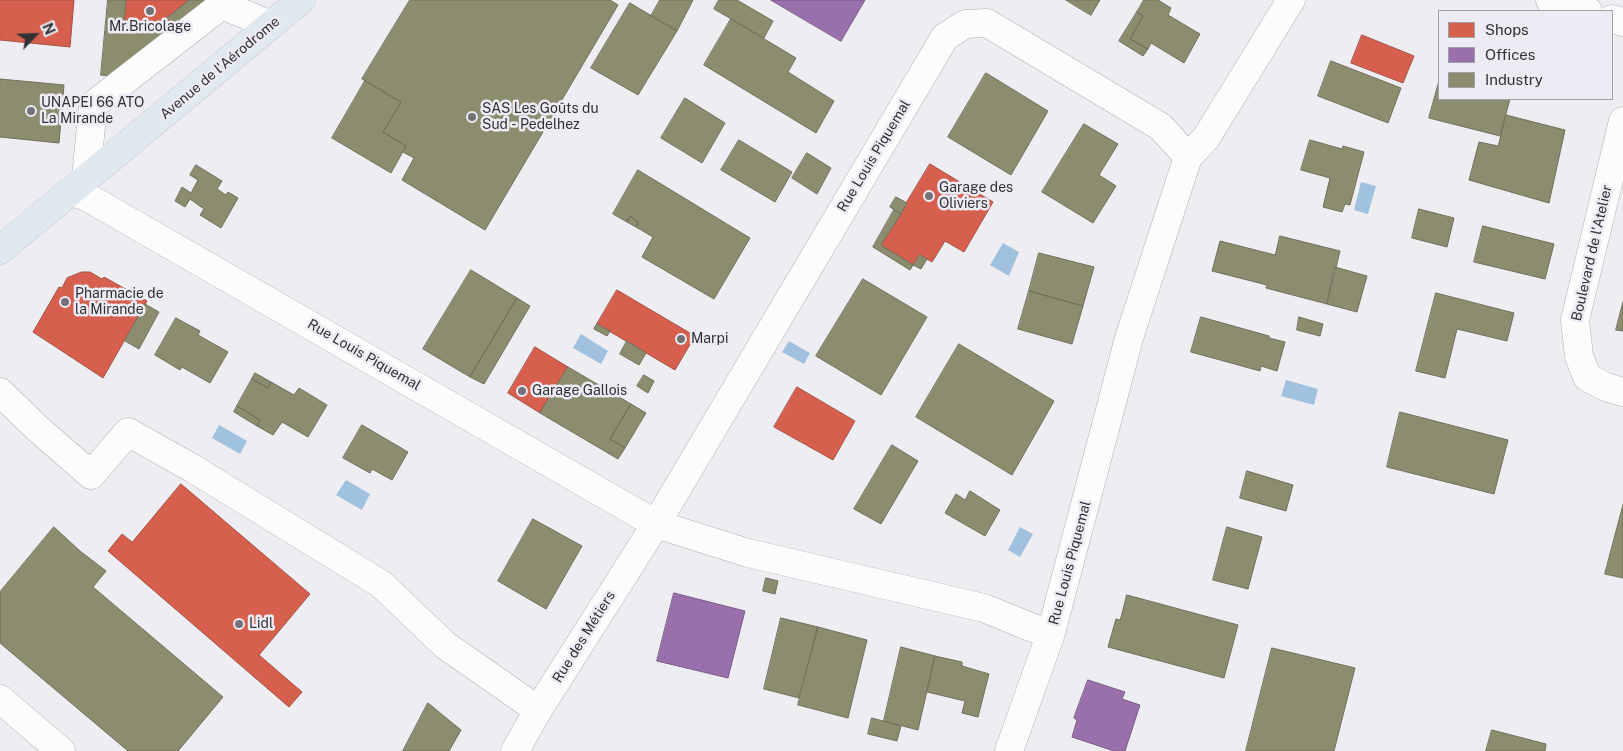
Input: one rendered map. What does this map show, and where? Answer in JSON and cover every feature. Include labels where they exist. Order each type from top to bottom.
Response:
[{"type":"main road","name":"Avenue de l'Aérodrome","points":[[0,250],[301,0]]},
{"type":"street","name":"Rue Louis Piquemal","points":[[78,184],[88,197],[656,524],[748,553],[984,608],[1033,628],[1051,633],[1129,338],[1188,157],[1206,138],[1291,0]]},
{"type":"street","points":[[1550,0],[1585,10]]},
{"type":"street","points":[[78,184],[93,105],[222,6],[271,26]]},
{"type":"street","name":"Rue Louis Piquemal","points":[[656,524],[945,37],[965,24],[986,23],[1161,127],[1188,157]]},
{"type":"street","name":"Boulevard de l'Atelier","points":[[1623,121],[1575,320],[1579,356],[1587,377],[1606,387],[1623,392]]},
{"type":"street","points":[[0,392],[37,428],[91,475],[128,432],[192,468],[381,584],[446,645],[538,710]]},
{"type":"street","name":"Rue des Métiers","points":[[515,751],[538,710],[656,524]]},
{"type":"street","points":[[1009,751],[1051,633]]},
{"type":"street","points":[[0,699],[61,751]]},
{"type":"water","points":[[1361,182],[1376,186],[1368,214],[1354,210]]},
{"type":"water","points":[[1003,243],[1019,252],[1009,276],[990,265]]},
{"type":"water","points":[[581,334],[608,351],[601,364],[573,348]]},
{"type":"water","points":[[789,341],[810,353],[804,364],[782,352]]},
{"type":"water","points":[[1286,380],[1318,389],[1314,405],[1281,396]]},
{"type":"water","points":[[219,425],[247,441],[240,454],[212,438]]},
{"type":"water","points":[[346,480],[370,494],[362,510],[336,495]]},
{"type":"water","points":[[1020,527],[1033,534],[1020,557],[1008,550]]},
{"type":"building: Shops","points":[[0,0],[74,0],[70,47],[0,40]]},
{"type":"building: Shops","name":"Mr.Bricolage","points":[[126,0],[189,0],[158,25],[124,23]]},
{"type":"building: Shops","points":[[1362,35],[1414,56],[1403,83],[1351,63]]},
{"type":"building: Shops","points":[[930,164],[993,202],[964,252],[945,241],[932,262],[920,255],[913,265],[881,245]]},
{"type":"building: Shops","points":[[82,272],[90,272],[102,279],[104,277],[147,301],[103,378],[33,332],[59,287],[62,288],[67,278]]},
{"type":"building: Shops","points":[[617,290],[695,336],[675,370],[597,324]]},
{"type":"building: Shops","points":[[535,347],[568,367],[540,413],[508,393]]},
{"type":"building: Shops","points":[[797,387],[855,421],[833,460],[774,427]]},
{"type":"building: Shops","name":"Lidl","points":[[181,484],[310,594],[259,655],[302,692],[289,707],[108,551],[122,534],[132,542]]},
{"type":"building: Offices","points":[[771,0],[865,0],[841,41]]},
{"type":"building: Offices","points":[[674,593],[745,611],[728,678],[657,661]]},
{"type":"building: Offices","points":[[1088,680],[1125,692],[1122,699],[1140,705],[1125,751],[1114,751],[1072,737],[1077,720],[1074,718]]},
{"type":"building: Industry","points":[[108,0],[126,0],[124,23],[158,25],[189,0],[243,0],[142,79],[101,75]]},
{"type":"building: Industry","name":"SAS Les Goûts du Sud - Pedelhez","points":[[410,0],[610,0],[618,5],[485,230],[402,180],[414,158],[403,152],[406,146],[383,132],[401,102],[362,79]]},
{"type":"building: Industry","points":[[660,0],[693,0],[677,31],[651,16]]},
{"type":"building: Industry","points":[[719,0],[737,0],[773,21],[764,38],[714,9]]},
{"type":"building: Industry","points":[[1066,0],[1100,0],[1091,15]]},
{"type":"building: Industry","points":[[1144,0],[1158,0],[1171,8],[1168,15],[1200,34],[1184,63],[1151,43],[1148,49],[1130,39],[1143,16],[1137,12]]},
{"type":"building: Industry","points":[[630,3],[677,31],[638,95],[591,68]]},
{"type":"building: Industry","points":[[1137,12],[1143,16],[1130,39],[1148,49],[1143,56],[1119,41]]},
{"type":"building: Industry","points":[[731,19],[796,58],[788,72],[834,101],[816,133],[704,65]]},
{"type":"building: Industry","points":[[1331,61],[1401,88],[1388,123],[1318,96]]},
{"type":"building: Industry","points":[[986,73],[1048,111],[1011,175],[948,137]]},
{"type":"building: Industry","name":"UNAPEI 66 ATO La Mirande","points":[[0,79],[64,85],[59,143],[0,137]]},
{"type":"building: Industry","points":[[365,81],[401,102],[383,132],[406,146],[391,173],[332,138]]},
{"type":"building: Industry","points":[[1438,85],[1438,100],[1510,100],[1500,136],[1429,118]]},
{"type":"building: Industry","points":[[685,98],[725,123],[702,163],[661,138]]},
{"type":"building: Industry","points":[[1506,115],[1565,130],[1549,203],[1469,180],[1479,142],[1498,146]]},
{"type":"building: Industry","points":[[1084,124],[1118,144],[1099,175],[1116,186],[1093,223],[1042,192]]},
{"type":"building: Industry","points":[[739,140],[792,172],[775,202],[721,170]]},
{"type":"building: Industry","points":[[1310,140],[1342,149],[1343,146],[1364,152],[1350,205],[1345,204],[1342,212],[1323,207],[1330,178],[1301,170]]},
{"type":"building: Industry","points":[[807,153],[831,168],[817,194],[792,178]]},
{"type":"building: Industry","points":[[196,165],[222,181],[217,189],[226,195],[228,192],[238,198],[221,228],[200,215],[204,209],[190,199],[185,207],[175,201],[182,187],[191,193],[198,180],[190,175]]},
{"type":"building: Industry","points":[[638,170],[750,238],[714,299],[642,257],[653,237],[636,227],[638,222],[630,216],[627,222],[613,214]]},
{"type":"building: Industry","points":[[896,197],[907,203],[901,214],[890,207]]},
{"type":"building: Industry","points":[[1419,209],[1454,218],[1447,247],[1412,238]]},
{"type":"building: Industry","points":[[894,210],[901,214],[881,245],[913,265],[910,270],[873,247]]},
{"type":"building: Industry","points":[[630,216],[638,222],[636,227],[627,222]]},
{"type":"building: Industry","points":[[1483,226],[1554,244],[1545,279],[1474,262]]},
{"type":"building: Industry","points":[[1280,236],[1340,251],[1327,304],[1266,288],[1267,285],[1212,271],[1220,241],[1275,255]]},
{"type":"building: Industry","points":[[1039,253],[1094,267],[1083,306],[1029,291]]},
{"type":"building: Industry","points":[[920,255],[927,259],[921,269],[913,265]]},
{"type":"building: Industry","points":[[1335,267],[1367,276],[1357,312],[1327,304]]},
{"type":"building: Industry","points":[[471,270],[517,298],[470,377],[423,349]]},
{"type":"building: Industry","points":[[863,279],[927,317],[881,395],[816,356]]},
{"type":"building: Industry","points":[[1029,291],[1083,306],[1072,344],[1018,329]]},
{"type":"building: Industry","points":[[1436,293],[1514,313],[1507,341],[1457,329],[1445,378],[1416,371]]},
{"type":"building: Industry","points":[[517,298],[530,306],[484,384],[470,377]]},
{"type":"building: Industry","points":[[1623,302],[1623,331],[1616,330]]},
{"type":"building: Industry","points":[[145,304],[159,312],[139,349],[125,341]]},
{"type":"building: Industry","points":[[1201,317],[1285,342],[1277,371],[1261,366],[1260,371],[1191,352]]},
{"type":"building: Industry","points":[[1299,317],[1323,324],[1320,336],[1297,330]]},
{"type":"building: Industry","points":[[176,318],[200,331],[198,335],[228,352],[210,383],[182,367],[180,370],[155,355]]},
{"type":"building: Industry","points":[[597,324],[610,331],[607,336],[594,329]]},
{"type":"building: Industry","points":[[627,341],[646,353],[639,365],[620,354]]},
{"type":"building: Industry","points":[[959,344],[1054,401],[1012,475],[916,417]]},
{"type":"building: Industry","points":[[568,367],[631,404],[610,439],[625,448],[618,459],[540,413]]},
{"type":"building: Industry","points":[[255,373],[271,382],[268,388],[252,379]]},
{"type":"building: Industry","points":[[644,375],[654,381],[648,393],[637,386]]},
{"type":"building: Industry","points":[[252,379],[268,388],[271,382],[294,395],[299,388],[327,405],[308,437],[282,422],[273,435],[257,426],[260,420],[237,406]]},
{"type":"building: Industry","points":[[631,404],[646,413],[625,448],[610,439]]},
{"type":"building: Industry","points":[[237,406],[260,420],[257,426],[234,412]]},
{"type":"building: Industry","points":[[1400,412],[1508,440],[1494,494],[1387,467]]},
{"type":"building: Industry","points":[[362,425],[408,452],[392,480],[372,469],[370,473],[343,458]]},
{"type":"building: Industry","points":[[892,445],[918,461],[881,524],[854,509]]},
{"type":"building: Industry","points":[[1247,471],[1293,485],[1286,511],[1240,498]]},
{"type":"building: Industry","points":[[970,491],[1000,510],[985,536],[945,513],[956,494],[965,500]]},
{"type":"building: Industry","points":[[1623,505],[1623,578],[1605,574]]},
{"type":"building: Industry","points":[[533,519],[582,546],[546,609],[498,581]]},
{"type":"building: Industry","points":[[54,527],[80,551],[106,571],[93,587],[223,697],[178,751],[128,751],[0,643],[0,592]]},
{"type":"building: Industry","points":[[1227,527],[1262,537],[1248,589],[1213,580]]},
{"type":"building: Industry","points":[[766,578],[778,581],[775,594],[763,591]]},
{"type":"building: Industry","points":[[1127,595],[1238,625],[1224,678],[1108,647],[1116,619],[1120,620]]},
{"type":"building: Industry","points":[[781,618],[818,627],[799,698],[764,689]]},
{"type":"building: Industry","points":[[818,627],[867,640],[848,718],[798,705]]},
{"type":"building: Industry","points":[[901,647],[935,656],[918,730],[884,721]]},
{"type":"building: Industry","points":[[1272,648],[1355,668],[1334,751],[1246,751]]},
{"type":"building: Industry","points":[[935,656],[962,662],[962,666],[989,674],[978,717],[962,713],[965,701],[927,692]]},
{"type":"building: Industry","points":[[428,703],[461,730],[449,751],[403,751]]},
{"type":"building: Industry","points":[[872,718],[901,726],[897,741],[868,734]]},
{"type":"building: Industry","points":[[1492,730],[1546,744],[1545,751],[1486,751]]},
{"type":"place","name":"Mr.Bricolage","points":[[150,11]]},
{"type":"place","name":"UNAPEI 66 ATO La Mirande","points":[[31,111]]},
{"type":"place","name":"SAS Les Goûts du Sud - Pedelhez","points":[[472,117]]},
{"type":"place","name":"Garage des Oliviers","points":[[929,196]]},
{"type":"place","name":"Pharmacie de la Mirande","points":[[65,302]]},
{"type":"place","name":"Marpi","points":[[681,339]]},
{"type":"place","name":"Garage Gallois","points":[[522,391]]},
{"type":"place","name":"Lidl","points":[[239,624]]}]
